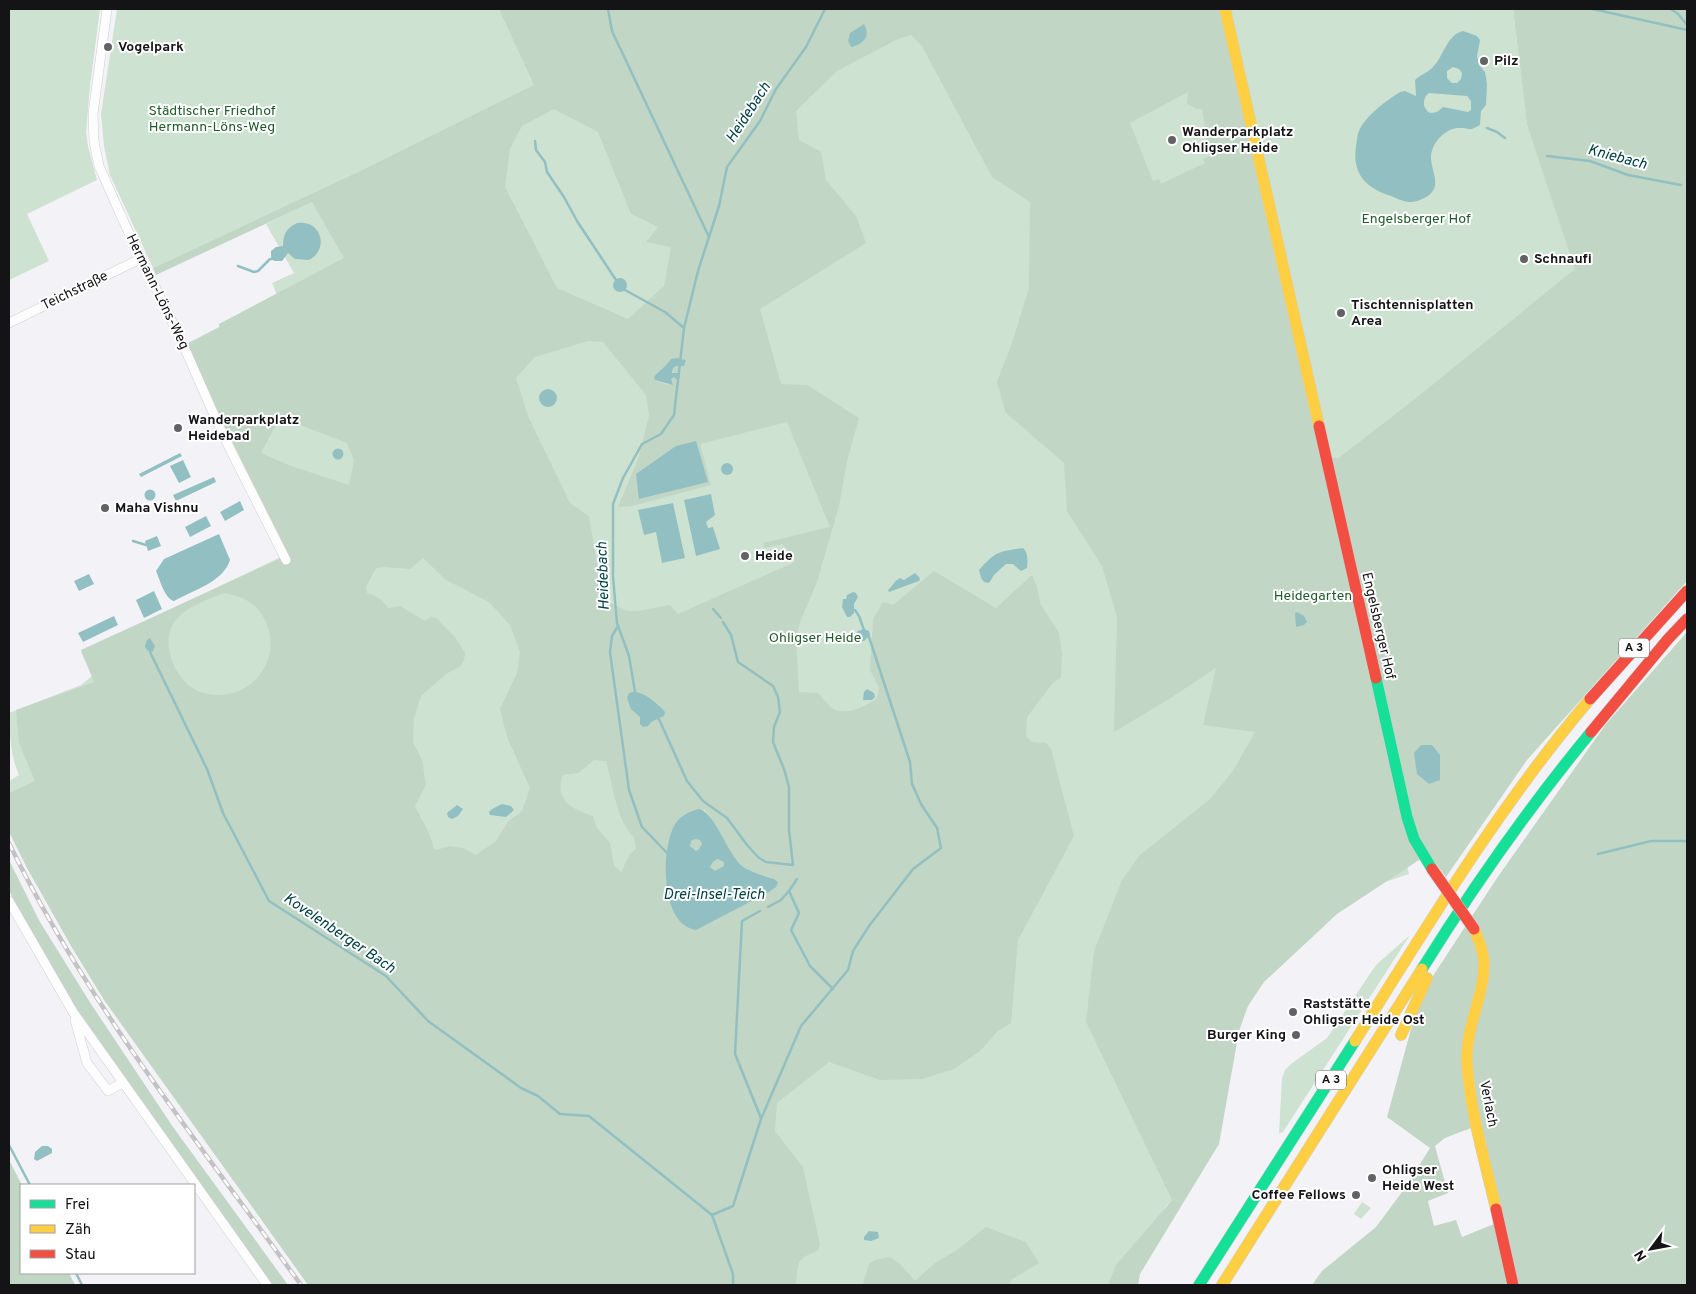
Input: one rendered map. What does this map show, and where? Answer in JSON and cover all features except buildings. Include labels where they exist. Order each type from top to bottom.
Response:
[{"type":"main road","name":"Engelsberger Hof","points":[[1224,9],[1407,817],[1414,839],[1474,929]]},
{"type":"main road","name":"A 3","points":[[1199,1285],[1309,1115],[1460,873],[1542,759],[1653,627],[1687,591]]},
{"type":"main road","name":"A 3","points":[[1222,1285],[1452,921],[1558,772],[1668,639],[1687,619]]},
{"type":"main road","points":[[1426,911],[1460,873]]},
{"type":"main road","points":[[1401,1035],[1452,921]]},
{"type":"main road","name":"Verlach","points":[[1474,929],[1482,943],[1485,959],[1484,976],[1471,1024],[1467,1048],[1468,1076],[1513,1285]]},
{"type":"street","name":"Hermann-Löns-Weg","points":[[107,9],[94,97],[94,142],[103,178],[243,475],[286,560]]},
{"type":"street","name":"Teichstraße","points":[[9,323],[142,258]]},
{"type":"street","points":[[9,901],[73,1012],[194,1184]]},
{"type":"street","points":[[73,1012],[85,1059],[89,1066],[108,1091],[122,1083]]},
{"type":"street","points":[[195,1185],[267,1285]]},
{"type":"green space","points":[[9,9],[100,9],[86,133],[97,180],[27,214],[49,261],[9,280]]},
{"type":"green space","name":"Ohligser Heide","points":[[117,9],[1218,9],[1409,874],[1364,889],[1256,944],[1172,1200],[1165,1207],[1121,1285],[326,1285],[9,814],[9,781],[19,775],[12,752],[9,713],[81,685],[92,676],[81,652],[287,554],[186,344],[219,327],[219,324],[277,295],[272,283],[294,273],[266,224],[460,130],[529,88],[364,169],[153,268],[110,175],[104,146],[101,114]]},
{"type":"green space","name":"Ohligser Heide","points":[[499,9],[1229,9],[1330,458],[1338,458],[1417,397],[1575,269],[1527,125],[1513,9],[1687,9],[1687,581],[1527,760],[1446,877],[1429,855],[1419,860],[1337,914],[1264,982],[1248,1006],[1239,1031],[1219,1144],[1140,1274],[1138,1285],[1108,1285],[1116,1265],[1172,1200],[1086,1022],[1094,951],[1122,880],[1140,855],[1210,799],[1233,771],[1255,732],[1203,725],[1216,668],[1114,732],[1117,617],[1102,566],[1067,511],[1064,463],[1006,413],[997,382],[1013,340],[1029,288],[1030,202],[992,177],[922,46],[911,35],[898,39],[837,71],[796,111],[799,140],[821,152],[826,180],[856,216],[866,243],[760,309],[781,384],[807,385],[859,418],[847,461],[839,506],[817,582],[800,622],[796,639],[799,692],[818,693],[833,709],[841,711],[858,709],[877,698],[879,688],[870,670],[873,619],[883,602],[893,605],[934,571],[996,608],[1032,575],[1037,587],[1040,603],[1059,633],[1062,654],[1061,677],[1052,684],[1027,717],[1026,736],[1032,742],[1046,743],[1051,749],[1074,836],[1018,940],[1011,1023],[998,1031],[980,1051],[954,1069],[922,1079],[880,1080],[829,1062],[777,1103],[775,1131],[803,1167],[820,1245],[818,1250],[806,1256],[800,1262],[796,1285],[308,1285],[104,1000],[27,868],[9,832],[9,793],[35,781],[19,743],[16,710],[94,682],[81,650],[288,555],[223,423],[187,344],[220,327],[219,324],[344,258],[312,202],[156,275],[153,268],[364,169],[534,85]],"holes":[[[1188,92],[1187,104],[1197,109],[1202,109],[1210,156],[1203,159],[1205,163],[1161,184],[1159,179],[1153,181],[1130,123]],[[554,109],[598,132],[631,214],[658,227],[646,242],[671,247],[664,286],[628,319],[557,288],[505,187],[510,149],[522,126]],[[588,341],[603,342],[646,395],[649,416],[638,459],[618,507],[632,506],[711,485],[700,444],[787,422],[830,527],[763,543],[764,548],[782,544],[792,555],[795,562],[678,614],[670,605],[638,611],[627,611],[603,599],[589,516],[570,503],[528,416],[516,378],[535,357]],[[677,358],[686,360],[673,368],[674,377],[670,379],[668,385],[655,380],[657,372]],[[278,421],[295,423],[347,443],[354,460],[349,485],[291,466],[261,453]],[[423,558],[446,580],[489,602],[510,625],[520,652],[517,673],[500,709],[507,737],[530,788],[522,811],[508,822],[496,841],[476,855],[463,848],[450,846],[436,850],[433,848],[429,833],[415,806],[426,785],[422,760],[413,742],[414,718],[421,696],[446,674],[461,666],[465,653],[455,637],[436,618],[431,617],[425,621],[400,606],[388,608],[379,598],[367,593],[366,587],[376,568],[410,569]],[[224,593],[240,597],[252,603],[265,621],[270,637],[270,652],[265,667],[255,680],[243,689],[227,694],[209,694],[188,685],[175,667],[169,648],[171,629],[183,613]],[[633,692],[638,692],[659,704],[664,716],[651,722],[640,724],[638,714]],[[594,760],[606,761],[619,812],[628,831],[634,837],[636,849],[630,854],[621,872],[614,865],[610,843],[597,828],[593,816],[572,807],[567,802],[561,791],[563,775],[578,773]],[[704,809],[715,823],[727,847],[738,862],[748,870],[774,879],[769,892],[739,907],[668,896]]]},
{"type":"green space","name":"Engelsberger Hof","points":[[1229,9],[1513,9],[1527,125],[1576,269],[1338,458],[1330,458]]},
{"type":"green space","points":[[1687,632],[1687,1285],[1312,1285],[1322,1271],[1376,1227],[1405,1188],[1430,1148],[1387,1117],[1414,1018],[1431,979],[1497,878],[1606,724]],"holes":[[[1471,1128],[1494,1224],[1462,1237],[1456,1220],[1434,1226],[1428,1201],[1448,1193],[1435,1146],[1445,1138]]]},
{"type":"green space","points":[[696,838],[702,844],[696,850],[690,844]]},
{"type":"green space","points":[[717,859],[724,862],[724,866],[715,872],[710,867]]},
{"type":"green space","points":[[9,860],[40,922],[91,1004],[173,1127],[288,1285],[272,1285],[77,1011],[32,941],[9,890]]},
{"type":"green space","points":[[1410,935],[1283,1132],[1279,1133],[1282,1078],[1285,1070],[1327,1038],[1376,965]]},
{"type":"green space","points":[[9,1160],[21,1184],[20,1274],[70,1274],[75,1285],[9,1285]]},
{"type":"green space","points":[[1362,1202],[1371,1208],[1361,1219],[1354,1214]]},
{"type":"green space","points":[[986,1227],[1026,1242],[1039,1263],[1011,1280],[1009,1285],[861,1285],[863,1284],[869,1264],[875,1260],[890,1257],[900,1264],[915,1281],[935,1263],[957,1250]]},
{"type":"water","points":[[864,24],[867,33],[865,39],[851,47],[848,41],[850,33]]},
{"type":"water","points":[[1463,31],[1477,36],[1480,40],[1477,56],[1479,65],[1485,72],[1487,84],[1486,105],[1481,111],[1480,125],[1471,129],[1455,128],[1443,134],[1437,141],[1431,155],[1435,183],[1434,189],[1429,195],[1420,200],[1409,202],[1374,189],[1362,178],[1356,164],[1357,138],[1362,125],[1371,114],[1400,92],[1405,91],[1416,96],[1415,80],[1432,68],[1457,33]],"holes":[[[1453,67],[1459,69],[1462,73],[1461,79],[1457,83],[1452,83],[1447,78],[1447,71]],[[1429,93],[1467,96],[1471,101],[1471,110],[1468,112],[1443,107],[1437,112],[1430,113],[1425,108],[1424,103]]]},
{"type":"water","points":[[297,223],[305,223],[317,230],[321,242],[319,249],[309,260],[295,259],[288,253],[282,261],[274,261],[271,257],[271,251],[276,247],[283,246],[286,232]]},
{"type":"water","points":[[620,278],[625,280],[627,285],[625,290],[620,292],[615,290],[613,285],[615,280]]},
{"type":"water","points":[[671,359],[686,360],[684,366],[673,368],[672,373],[678,373],[680,377],[677,380],[674,377],[671,379],[673,385],[655,380],[654,377]]},
{"type":"water","points":[[548,389],[554,392],[557,398],[554,404],[548,407],[542,404],[539,398],[542,392]]},
{"type":"water","points":[[696,441],[708,482],[639,499],[636,474],[676,446]]},
{"type":"water","points":[[338,448],[344,454],[338,460],[332,454]]},
{"type":"water","points":[[180,453],[182,456],[141,477],[139,474]]},
{"type":"water","points":[[183,460],[191,477],[179,483],[170,466]]},
{"type":"water","points":[[729,463],[732,464],[732,474],[725,475],[722,474],[721,467],[722,464]]},
{"type":"water","points":[[214,477],[216,482],[176,501],[173,495]]},
{"type":"water","points":[[150,489],[156,495],[150,501],[144,495]]},
{"type":"water","points":[[711,494],[715,515],[706,522],[708,528],[713,527],[720,549],[696,556],[684,500]]},
{"type":"water","points":[[240,501],[244,510],[225,521],[220,512]]},
{"type":"water","points":[[673,503],[685,558],[662,563],[656,532],[644,535],[638,510]]},
{"type":"water","points":[[206,516],[211,526],[190,537],[185,527]]},
{"type":"water","points":[[219,534],[230,560],[226,568],[207,585],[174,601],[171,600],[163,589],[156,571],[164,559]]},
{"type":"water","points":[[157,536],[161,546],[148,551],[145,541]]},
{"type":"water","points":[[1023,548],[1027,554],[1027,568],[1021,571],[1013,564],[1006,564],[994,575],[989,583],[984,582],[979,570],[990,559],[1003,551]]},
{"type":"water","points":[[915,573],[920,578],[919,581],[889,592],[888,590],[898,579],[904,580]]},
{"type":"water","points":[[89,574],[94,584],[79,591],[74,581]]},
{"type":"water","points":[[154,591],[162,609],[144,618],[136,600]]},
{"type":"water","points":[[853,592],[858,597],[854,604],[854,613],[847,617],[842,607],[843,599],[846,599],[847,595]]},
{"type":"water","points":[[1297,612],[1304,616],[1307,622],[1296,627],[1295,613]]},
{"type":"water","points":[[114,616],[118,625],[83,642],[78,633]]},
{"type":"water","points":[[864,629],[869,631],[870,635],[864,641],[858,642],[855,635],[858,631]]},
{"type":"water","points":[[150,638],[155,646],[153,651],[150,652],[145,646]]},
{"type":"water","points":[[867,689],[874,693],[875,697],[872,700],[863,700],[864,692]]},
{"type":"water","points":[[633,692],[646,696],[655,702],[665,712],[664,716],[643,727],[640,724],[640,717],[631,709],[627,698],[629,693]]},
{"type":"water","points":[[1421,745],[1432,745],[1440,755],[1440,780],[1429,784],[1417,774],[1414,753]]},
{"type":"water","points":[[502,804],[511,806],[514,810],[506,817],[490,815],[489,812],[492,809]]},
{"type":"water","points":[[457,805],[463,809],[458,816],[452,819],[448,817],[447,813]]},
{"type":"water","name":"Drei-Insel-Teich","points":[[698,809],[710,818],[733,854],[745,868],[778,882],[776,887],[769,892],[696,930],[684,925],[676,915],[670,901],[666,869],[667,852],[674,826],[681,817]],"holes":[[[695,839],[700,840],[702,844],[696,851],[690,846],[691,841]],[[717,859],[724,862],[724,866],[715,871],[710,867]]]},
{"type":"water","points":[[42,1146],[48,1146],[52,1149],[52,1153],[37,1161],[34,1159],[35,1152]]},
{"type":"water","points":[[869,1231],[878,1232],[879,1238],[871,1241],[864,1240]]},
{"type":"waterway","name":"Heidebach","points":[[608,9],[612,31],[709,237]]},
{"type":"waterway","name":"Heidebach","points":[[637,694],[635,692],[629,656],[617,623],[613,577],[613,504],[623,478],[642,444],[661,434],[674,415],[684,328],[698,271],[719,206],[727,167],[760,121],[776,89],[806,47],[825,9]]},
{"type":"waterway","points":[[1593,9],[1687,30]]},
{"type":"waterway","points":[[1671,9],[1687,25]]},
{"type":"waterway","name":"Kniebach","points":[[1487,128],[1505,138]]},
{"type":"waterway","points":[[535,141],[536,150],[545,162],[547,172],[616,280]]},
{"type":"waterway","name":"Kniebach","points":[[1547,156],[1590,161],[1628,175],[1681,185]]},
{"type":"waterway","points":[[238,266],[254,272],[258,271],[272,259]]},
{"type":"waterway","points":[[625,290],[665,312],[684,328]]},
{"type":"waterway","points":[[133,541],[146,545]]},
{"type":"waterway","points":[[713,609],[721,618]]},
{"type":"waterway","points":[[855,610],[864,630]]},
{"type":"waterway","points":[[658,717],[687,781],[703,801],[727,818],[759,858],[766,862],[793,865],[789,830],[789,787],[773,742],[774,727],[780,712],[778,697],[773,686],[738,662],[731,635],[723,622]]},
{"type":"waterway","points":[[618,626],[612,636],[610,652],[629,790],[642,827],[668,854]]},
{"type":"waterway","points":[[733,1285],[733,1274],[712,1215],[733,1206],[761,1119],[801,1026],[848,970],[853,951],[869,926],[913,869],[941,848],[937,828],[921,804],[912,784],[910,762],[868,634]]},
{"type":"waterway","name":"Kovelenberger Bach","points":[[150,652],[207,769],[223,813],[269,901],[386,976],[428,1021],[521,1088],[538,1096],[560,1114],[589,1116],[712,1215]]},
{"type":"waterway","points":[[1598,854],[1651,841],[1687,841]]},
{"type":"waterway","name":"Heidebach","points":[[797,879],[789,891],[799,913],[791,930],[810,966],[833,989]]},
{"type":"waterway","points":[[768,907],[781,900],[789,891]]},
{"type":"waterway","points":[[760,911],[742,921],[735,1054],[761,1118]]},
{"type":"waterway","points":[[9,1145],[29,1184]]},
{"type":"waterway","points":[[76,1274],[82,1285]]},
{"type":"railway","points":[[9,843],[39,902],[108,1015],[145,1070],[301,1285]]},
{"type":"traffic: fast","points":[[1376,678],[1407,817],[1414,839],[1432,869]]},
{"type":"traffic: fast","points":[[1422,969],[1502,848],[1591,732]]},
{"type":"traffic: fast","points":[[1199,1285],[1355,1041]]},
{"type":"traffic: slow","points":[[1225,9],[1319,426]]},
{"type":"traffic: slow","points":[[1355,1041],[1466,866],[1557,739],[1590,699]]},
{"type":"traffic: slow","points":[[1474,929],[1483,953],[1484,962],[1481,987],[1469,1036],[1467,1063],[1475,1118],[1496,1209]]},
{"type":"traffic: slow","points":[[1222,1285],[1422,969]]},
{"type":"traffic: slow","points":[[1401,1035],[1427,978]]},
{"type":"traffic: jam","points":[[1319,426],[1376,678]]},
{"type":"traffic: jam","points":[[1590,699],[1687,591]]},
{"type":"traffic: jam","points":[[1591,732],[1668,639],[1687,619]]},
{"type":"traffic: jam","points":[[1432,869],[1474,929]]},
{"type":"traffic: jam","points":[[1496,1209],[1513,1285]]},
{"type":"place","name":"Vogelpark","points":[[108,47]]},
{"type":"place","name":"Pilz","points":[[1484,61]]},
{"type":"place","name":"Wanderparkplatz Ohligser Heide","points":[[1172,140]]},
{"type":"place","name":"Schnaufi","points":[[1524,259]]},
{"type":"place","name":"Tischtennisplatten Area","points":[[1341,313]]},
{"type":"place","name":"Wanderparkplatz Heidebad","points":[[178,428]]},
{"type":"place","name":"Maha Vishnu","points":[[105,508]]},
{"type":"place","name":"Heide","points":[[745,556]]},
{"type":"place","name":"Raststätte Ohligser Heide Ost","points":[[1293,1012]]},
{"type":"place","name":"Burger King","points":[[1296,1035]]},
{"type":"place","name":"Ohligser Heide West","points":[[1372,1178]]},
{"type":"place","name":"Coffee Fellows","points":[[1356,1195]]},
{"type":"park label","name":"Städtischer Friedhof Hermann-Löns-Weg","points":[[212,120]]},
{"type":"park label","name":"Heidegarten","points":[[1313,596]]}]
